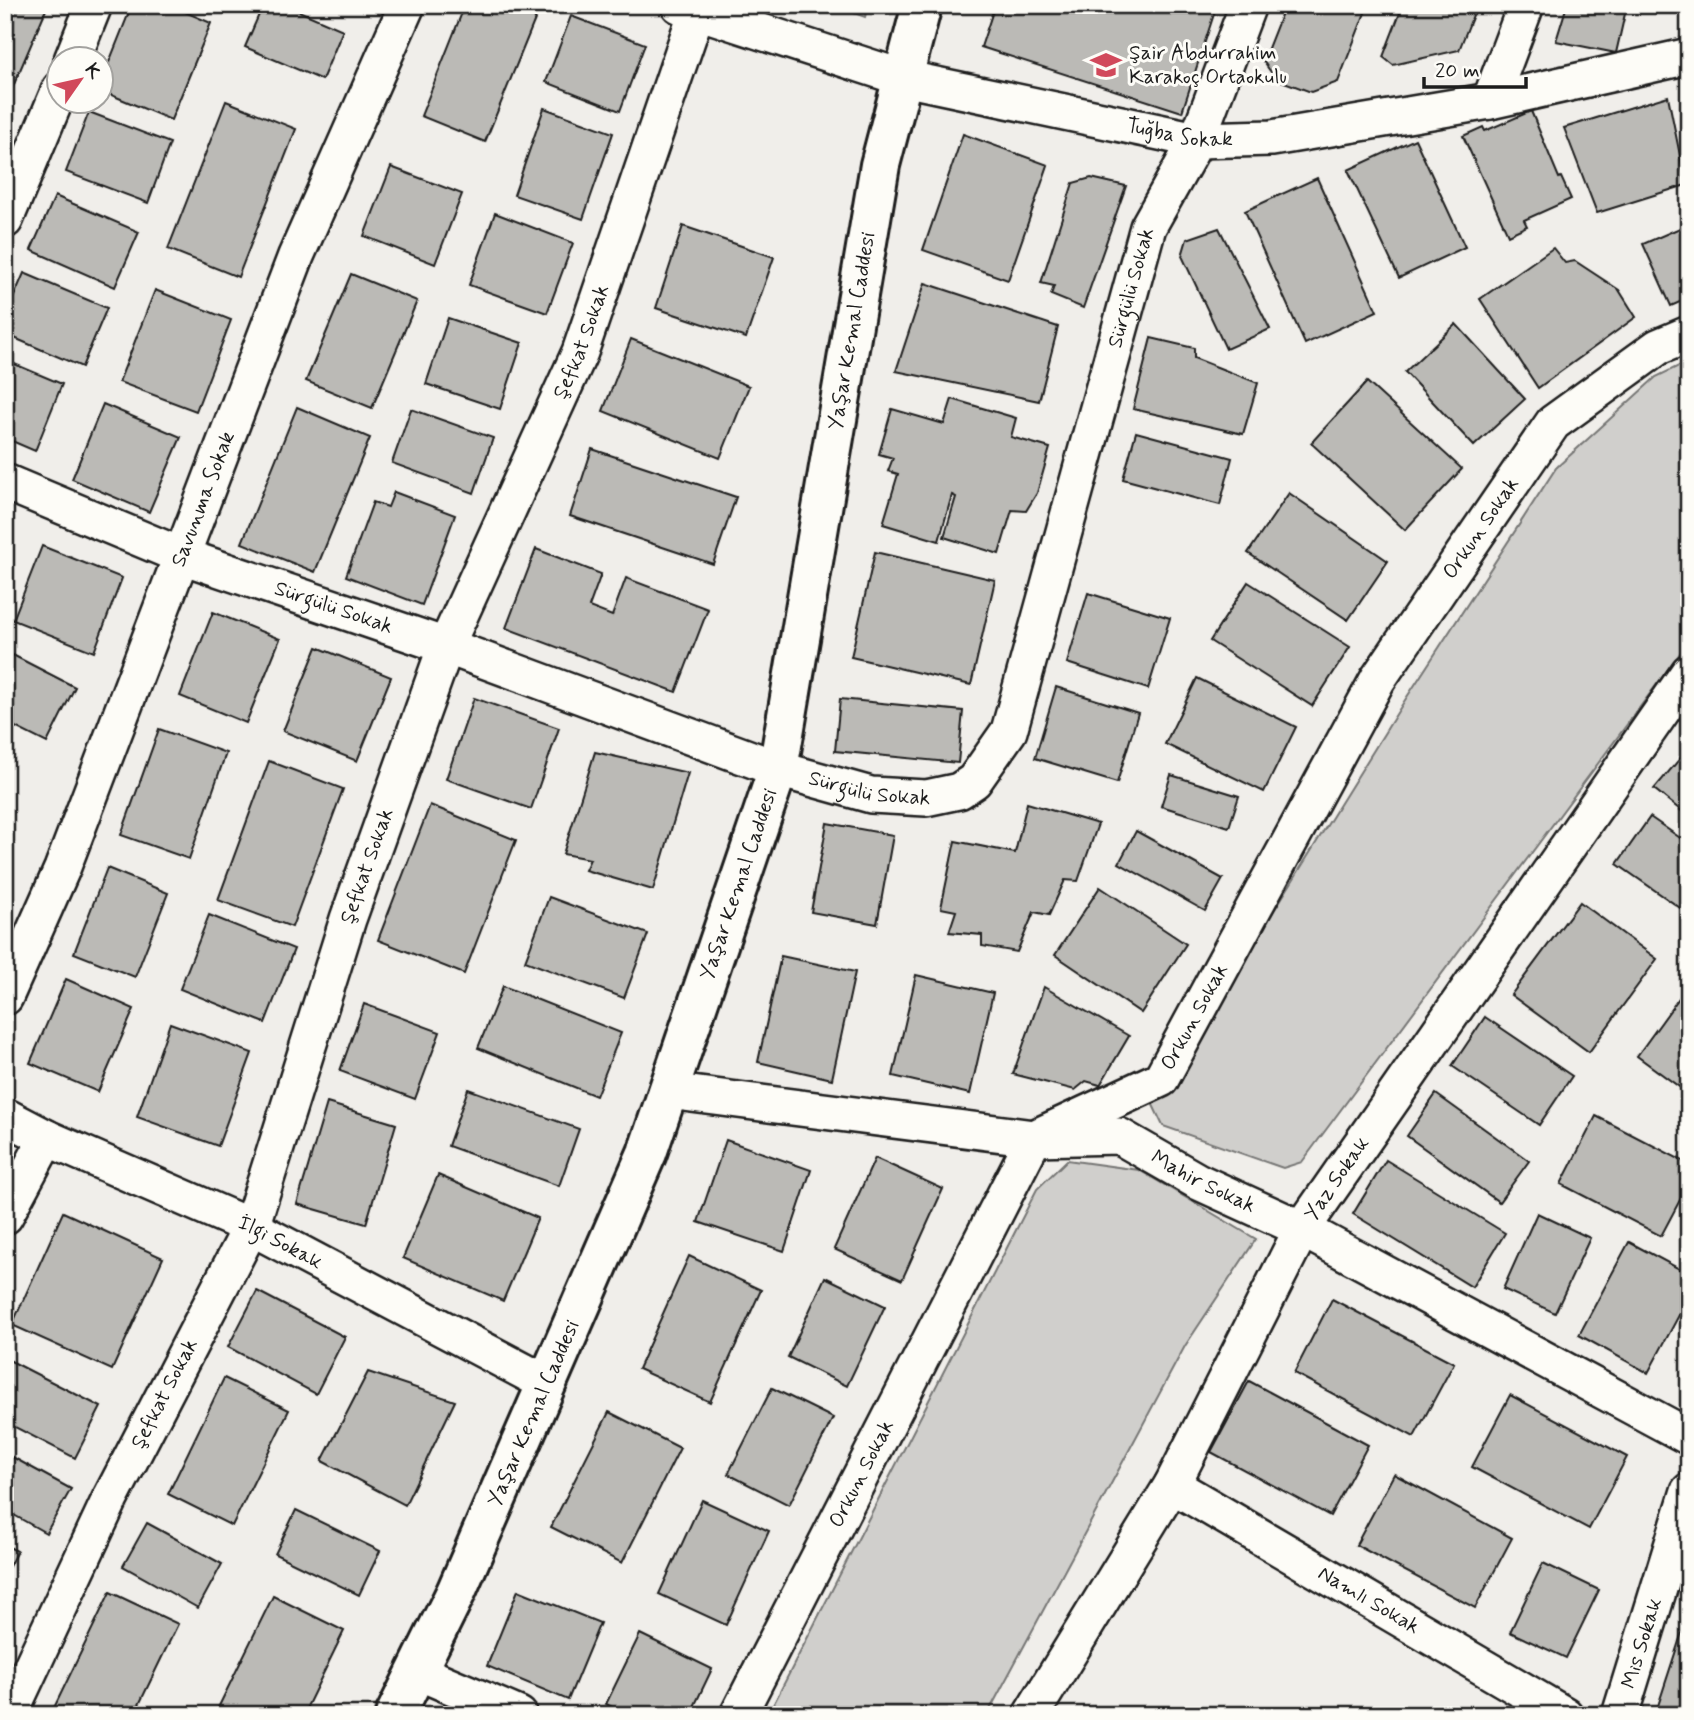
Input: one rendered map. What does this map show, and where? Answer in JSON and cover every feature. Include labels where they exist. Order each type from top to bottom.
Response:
[{"type":"street","points":[[78,46],[94,5]]},
{"type":"street","name":"Savunma Sokak","points":[[5,997],[62,869],[296,256],[407,5]]},
{"type":"street","name":"Yaşar Kemal Caddesi","points":[[394,1715],[456,1592],[647,1153],[778,769],[880,165],[922,5]]},
{"type":"street","name":"Sürgülü Sokak","points":[[5,482],[182,556],[446,646],[778,769],[871,795],[926,798],[959,791],[974,781],[1009,732],[1148,227],[1197,140],[1248,5]]},
{"type":"street","points":[[1490,101],[1526,5]]},
{"type":"street","name":"Tuğba Sokak","points":[[691,7],[903,78],[1197,140],[1272,138],[1490,101],[1689,56]]},
{"type":"street","name":"Şefkat Sokak","points":[[9,1715],[110,1500],[251,1227],[348,919],[446,646],[580,352],[691,7]]},
{"type":"street","points":[[5,220],[49,116]]},
{"type":"street","name":"Orkun Sokak","points":[[738,1715],[1034,1138],[1161,1079],[1378,679],[1553,423],[1658,347],[1689,334]]},
{"type":"street","name":"Yaz Sokak","points":[[1031,1715],[1172,1485],[1302,1229],[1689,672]]},
{"type":"street","name":"Mahir Sokak","points":[[668,1091],[1034,1138],[1119,1136],[1199,1181],[1302,1229],[1689,1437]]},
{"type":"street","name":"İlgi Sokak","points":[[5,1116],[47,1138],[251,1227],[547,1383]]},
{"type":"street","points":[[5,1216],[47,1138]]},
{"type":"street","name":"Namlı Sokak","points":[[1172,1485],[1566,1715]]},
{"type":"street","name":"Mis Sokak","points":[[1620,1715],[1689,1491]]},
{"type":"street","points":[[416,1671],[519,1715]]},
{"type":"shaded area","points":[[832,5],[868,5],[865,17]]},
{"type":"shaded area","points":[[1689,361],[1689,641],[1302,1162],[1283,1168],[1163,1126],[1153,1105],[1405,700],[1556,468],[1656,377]]},
{"type":"shaded area","points":[[1067,1160],[1139,1170],[1256,1239],[1185,1346],[987,1715],[768,1715],[1037,1189]]},
{"type":"building","points":[[5,5],[48,5],[12,89],[5,86]]},
{"type":"building","points":[[132,5],[169,5],[211,23],[171,120],[116,97],[116,46]]},
{"type":"building","points":[[263,5],[285,5],[343,30],[322,80],[245,47]]},
{"type":"building","points":[[465,5],[522,5],[538,12],[485,142],[421,116]]},
{"type":"building","name":"Şair Abdurrahim Karakoç Ortaokulu","points":[[995,5],[1197,5],[1215,11],[1182,112],[981,47]]},
{"type":"building","points":[[1285,5],[1368,5],[1338,82],[1311,92],[1276,79],[1263,61]]},
{"type":"building","points":[[1403,5],[1477,5],[1459,50],[1393,65],[1383,57]]},
{"type":"building","points":[[1567,5],[1627,5],[1616,53],[1556,41]]},
{"type":"building","points":[[571,16],[645,44],[620,111],[546,82]]},
{"type":"building","points":[[1668,96],[1686,185],[1597,213],[1564,128]]},
{"type":"building","points":[[226,101],[296,129],[238,277],[168,249]]},
{"type":"building","points":[[544,108],[613,133],[583,219],[514,195]]},
{"type":"building","points":[[1531,111],[1559,178],[1561,177],[1571,199],[1524,220],[1527,226],[1508,235],[1463,136],[1483,127],[1485,131]]},
{"type":"building","points":[[87,116],[99,116],[170,143],[148,203],[66,172]]},
{"type":"building","points":[[963,134],[1048,165],[1008,280],[923,250]]},
{"type":"building","points":[[1415,139],[1465,247],[1399,278],[1348,170]]},
{"type":"building","points":[[391,167],[462,194],[435,264],[364,236]]},
{"type":"building","points":[[1091,178],[1126,186],[1083,308],[1051,295],[1054,286],[1041,283],[1073,183]]},
{"type":"building","points":[[1317,178],[1377,311],[1305,344],[1245,211]]},
{"type":"building","points":[[55,196],[139,232],[115,287],[31,250]]},
{"type":"building","points":[[495,213],[573,243],[547,313],[469,285]]},
{"type":"building","points":[[1689,224],[1689,298],[1671,306],[1643,244]]},
{"type":"building","points":[[683,226],[774,257],[746,338],[656,308]]},
{"type":"building","points":[[1219,228],[1270,329],[1226,349],[1182,256],[1187,239]]},
{"type":"building","points":[[1553,248],[1565,263],[1575,261],[1619,290],[1636,317],[1538,388],[1480,299]]},
{"type":"building","points":[[24,273],[107,308],[82,367],[5,334],[5,317]]},
{"type":"building","points":[[351,274],[417,301],[372,408],[306,381]]},
{"type":"building","points":[[925,283],[1058,327],[1039,401],[896,371]]},
{"type":"building","points":[[155,290],[231,320],[196,411],[119,382]]},
{"type":"building","points":[[448,318],[522,343],[500,409],[426,384]]},
{"type":"building","points":[[1456,324],[1525,399],[1474,446],[1405,372]]},
{"type":"building","points":[[1151,338],[1194,348],[1194,358],[1258,383],[1243,434],[1133,409]]},
{"type":"building","points":[[631,339],[749,386],[720,458],[603,411]]},
{"type":"building","points":[[5,360],[62,384],[35,451],[5,438]]},
{"type":"building","points":[[1367,382],[1462,469],[1405,530],[1311,443]]},
{"type":"building","points":[[952,399],[1016,418],[1011,437],[1050,448],[1037,493],[1026,511],[1012,510],[999,554],[944,537],[956,497],[952,495],[939,541],[883,524],[898,474],[888,471],[893,458],[879,454],[892,409],[944,424]]},
{"type":"building","points":[[103,404],[181,437],[149,512],[72,479]]},
{"type":"building","points":[[297,407],[370,438],[315,572],[242,543]]},
{"type":"building","points":[[411,409],[493,438],[474,493],[392,463]]},
{"type":"building","points":[[1136,432],[1232,458],[1220,505],[1123,479]]},
{"type":"building","points":[[592,449],[736,497],[713,564],[570,516]]},
{"type":"building","points":[[394,492],[455,515],[422,605],[346,576],[373,502],[388,507]]},
{"type":"building","points":[[1289,493],[1388,561],[1348,620],[1248,553]]},
{"type":"building","points":[[42,546],[122,578],[94,652],[13,620]]},
{"type":"building","points":[[536,549],[601,574],[589,607],[612,616],[626,578],[708,609],[676,692],[506,628]]},
{"type":"building","points":[[875,552],[995,580],[971,685],[851,657]]},
{"type":"building","points":[[1248,582],[1350,647],[1312,706],[1210,641]]},
{"type":"building","points":[[1088,593],[1170,618],[1148,689],[1067,663]]},
{"type":"building","points":[[213,612],[280,639],[246,723],[180,696]]},
{"type":"building","points":[[317,647],[391,677],[357,761],[283,731]]},
{"type":"building","points":[[5,651],[75,687],[47,743],[5,722]]},
{"type":"building","points":[[1197,678],[1296,727],[1264,792],[1165,744]]},
{"type":"building","points":[[1056,687],[1138,713],[1117,783],[1035,758]]},
{"type":"building","points":[[474,698],[559,728],[531,809],[446,779]]},
{"type":"building","points":[[840,699],[963,711],[958,763],[835,751]]},
{"type":"building","points":[[159,729],[226,753],[189,859],[121,835]]},
{"type":"building","points":[[1689,748],[1689,817],[1654,789]]},
{"type":"building","points":[[595,752],[688,773],[653,890],[585,870],[590,859],[563,854]]},
{"type":"building","points":[[269,761],[343,789],[292,927],[218,900]]},
{"type":"building","points":[[1171,775],[1239,796],[1229,827],[1161,806]]},
{"type":"building","points":[[1027,803],[1098,824],[1078,881],[1065,880],[1049,915],[1034,912],[1017,952],[982,946],[982,935],[949,932],[956,911],[941,908],[955,841],[1015,853]]},
{"type":"building","points":[[430,805],[516,840],[464,974],[378,940]]},
{"type":"building","points":[[1650,817],[1689,844],[1689,914],[1617,864]]},
{"type":"building","points":[[827,823],[893,835],[877,924],[811,912]]},
{"type":"building","points":[[1136,831],[1223,879],[1205,911],[1119,863]]},
{"type":"building","points":[[5,839],[11,842],[5,856]]},
{"type":"building","points":[[107,868],[168,893],[135,977],[74,953]]},
{"type":"building","points":[[1100,887],[1186,944],[1141,1013],[1055,955]]},
{"type":"building","points":[[549,897],[648,934],[624,998],[525,961]]},
{"type":"building","points":[[1580,902],[1657,959],[1589,1052],[1511,995]]},
{"type":"building","points":[[209,915],[294,949],[265,1023],[180,989]]},
{"type":"building","points":[[781,956],[855,972],[832,1079],[758,1062]]},
{"type":"building","points":[[916,975],[993,993],[970,1094],[893,1076]]},
{"type":"building","points":[[66,979],[134,1009],[98,1092],[30,1063]]},
{"type":"building","points":[[1689,984],[1689,1094],[1637,1056]]},
{"type":"building","points":[[503,986],[621,1033],[596,1096],[478,1048]]},
{"type":"building","points":[[1044,987],[1129,1036],[1100,1085],[1086,1081],[1075,1090],[1013,1074]]},
{"type":"building","points":[[364,1004],[440,1032],[415,1099],[340,1071]]},
{"type":"building","points":[[1485,1017],[1572,1076],[1539,1125],[1452,1066]]},
{"type":"building","points":[[170,1023],[252,1053],[218,1146],[137,1117]]},
{"type":"building","points":[[468,1089],[579,1129],[559,1186],[448,1146]]},
{"type":"building","points":[[1436,1094],[1529,1161],[1499,1202],[1407,1136]]},
{"type":"building","points":[[327,1103],[396,1124],[366,1224],[297,1204]]},
{"type":"building","points":[[1596,1116],[1689,1164],[1689,1183],[1661,1236],[1561,1184]]},
{"type":"building","points":[[726,1140],[811,1170],[784,1251],[698,1222]]},
{"type":"building","points":[[875,1158],[943,1189],[902,1280],[834,1249]]},
{"type":"building","points":[[1386,1160],[1505,1233],[1472,1287],[1353,1214]]},
{"type":"building","points":[[438,1175],[538,1218],[503,1301],[403,1258]]},
{"type":"building","points":[[63,1212],[163,1258],[112,1370],[12,1325]]},
{"type":"building","points":[[1537,1213],[1590,1238],[1555,1313],[1503,1289]]},
{"type":"building","points":[[1629,1242],[1689,1274],[1689,1287],[1681,1302],[1685,1304],[1648,1373],[1579,1335]]},
{"type":"building","points":[[689,1256],[761,1290],[710,1402],[638,1369]]},
{"type":"building","points":[[825,1277],[885,1306],[847,1386],[788,1357]]},
{"type":"building","points":[[257,1291],[345,1337],[316,1394],[228,1347]]},
{"type":"building","points":[[1332,1299],[1454,1363],[1414,1437],[1294,1373]]},
{"type":"building","points":[[5,1358],[101,1407],[75,1458],[5,1422]]},
{"type":"building","points":[[368,1372],[455,1401],[405,1505],[322,1461]]},
{"type":"building","points":[[224,1378],[289,1410],[232,1526],[168,1494]]},
{"type":"building","points":[[1249,1381],[1368,1445],[1330,1516],[1211,1452]]},
{"type":"building","points":[[772,1388],[833,1418],[789,1505],[728,1474]]},
{"type":"building","points":[[1510,1395],[1627,1457],[1589,1529],[1472,1467]]},
{"type":"building","points":[[609,1412],[680,1448],[622,1563],[551,1527]]},
{"type":"building","points":[[5,1453],[71,1489],[46,1533],[5,1510]]},
{"type":"building","points":[[1394,1474],[1512,1538],[1475,1608],[1356,1545]]},
{"type":"building","points":[[702,1500],[769,1531],[726,1625],[659,1594]]},
{"type":"building","points":[[296,1510],[380,1551],[359,1595],[275,1554]]},
{"type":"building","points":[[147,1523],[222,1564],[198,1608],[123,1566]]},
{"type":"building","points":[[5,1545],[17,1551],[5,1574]]},
{"type":"building","points":[[1543,1563],[1599,1590],[1566,1658],[1510,1632]]},
{"type":"building","points":[[518,1590],[600,1623],[568,1700],[487,1666]]},
{"type":"building","points":[[110,1592],[178,1624],[134,1715],[53,1715],[51,1714]]},
{"type":"building","points":[[273,1596],[344,1631],[303,1715],[232,1715],[218,1708]]},
{"type":"building","points":[[1683,1629],[1689,1631],[1689,1715],[1655,1715]]},
{"type":"building","points":[[640,1634],[712,1669],[690,1715],[629,1715],[606,1704]]},
{"type":"place","name":"Şair Abdurrahim Karakoç Ortaokulu","points":[[1106,65]]}]
